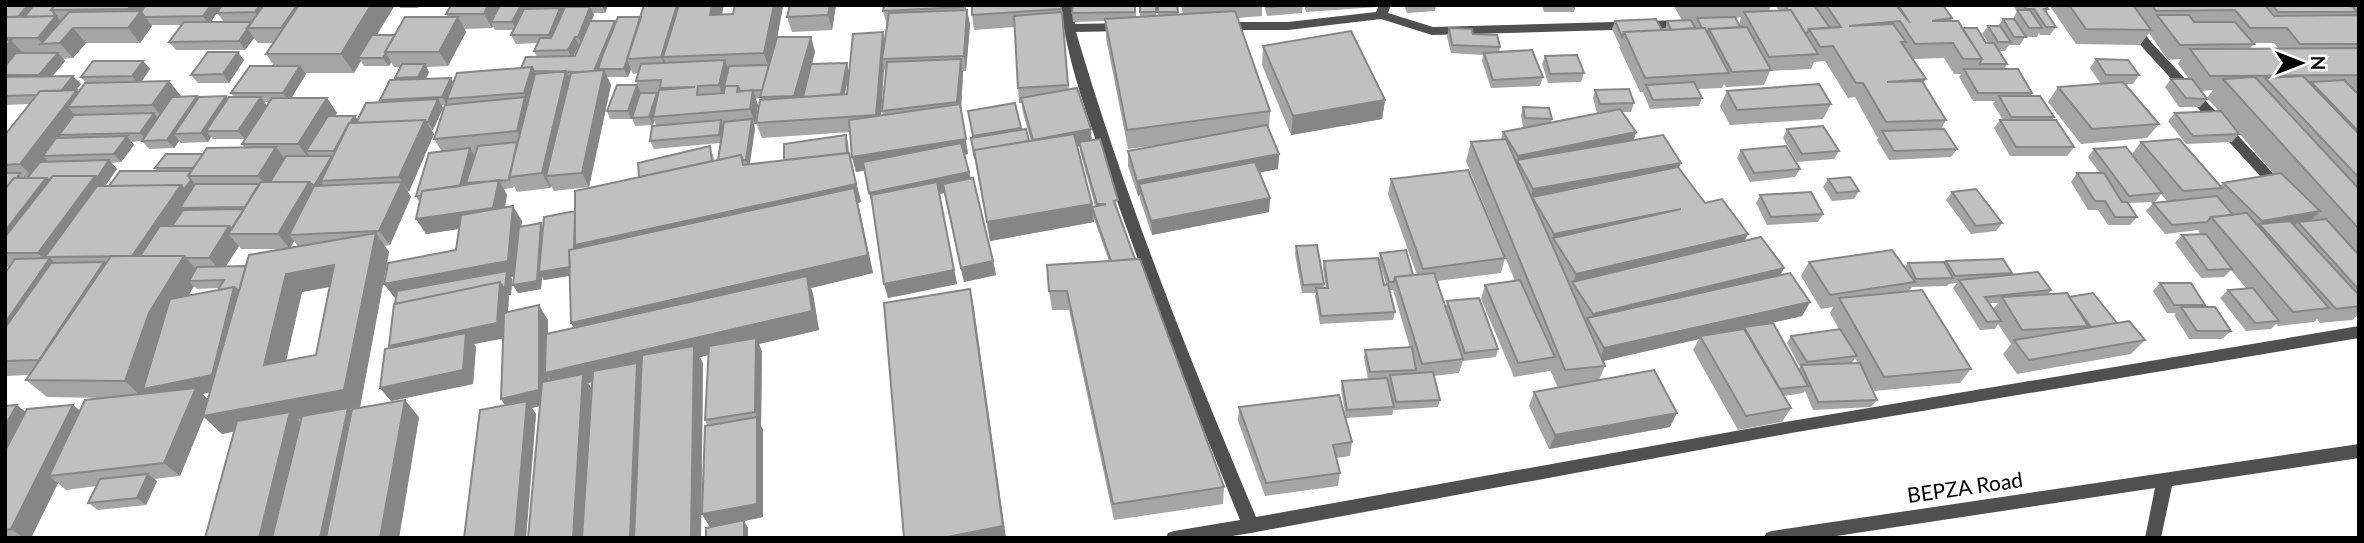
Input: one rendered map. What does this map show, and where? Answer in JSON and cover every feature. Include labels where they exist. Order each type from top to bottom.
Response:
[{"type":"street","points":[[1067,5],[1069,28],[1109,159],[1198,395],[1251,526]]},
{"type":"street","points":[[2117,5],[2147,45],[2285,195]]},
{"type":"street","points":[[1205,26],[1288,26],[1383,10],[1432,31],[1691,24]]},
{"type":"street","points":[[1069,28],[1138,27]]},
{"type":"street","points":[[1174,538],[1791,427],[2359,332]]},
{"type":"street","name":"BEPZA Road","points":[[1772,538],[2359,452]]},
{"type":"street","points":[[2153,538],[2165,480]]},
{"type":"building","points":[[5,5],[28,5],[18,17],[5,17]]},
{"type":"building","points":[[34,5],[55,5],[51,10],[55,14],[24,17]]},
{"type":"building","points":[[55,5],[131,5],[128,9],[51,10]]},
{"type":"building","points":[[146,5],[211,5],[203,16],[145,17],[141,12]]},
{"type":"building","points":[[222,5],[260,5],[255,12],[217,13]]},
{"type":"building","points":[[264,5],[297,5],[281,28],[247,28]]},
{"type":"building","points":[[299,5],[371,5],[341,54],[266,54]]},
{"type":"building","points":[[451,5],[488,5],[484,14],[446,14]]},
{"type":"building","points":[[500,5],[521,5],[512,22],[491,22]]},
{"type":"building","points":[[558,5],[558,6],[523,7]]},
{"type":"building","points":[[644,5],[677,5],[661,57],[627,59]]},
{"type":"building","points":[[679,5],[712,5],[710,15],[733,14],[735,5],[774,5],[764,53],[663,57]]},
{"type":"building","points":[[790,5],[830,5],[828,15],[787,17]]},
{"type":"building","points":[[884,5],[963,5],[963,7],[883,11]]},
{"type":"building","points":[[972,5],[1061,5],[1061,9],[972,15]]},
{"type":"building","points":[[1073,5],[1135,5],[1135,12],[1072,13]]},
{"type":"building","points":[[1140,5],[1156,5],[1156,12],[1140,12]]},
{"type":"building","points":[[1158,5],[1177,5],[1178,12],[1158,12]]},
{"type":"building","points":[[1785,5],[1814,5],[1830,28],[1809,29],[1806,35]]},
{"type":"building","points":[[1826,5],[1896,5],[1910,23],[1898,5],[1943,5],[1952,18],[1932,21],[1958,21],[1982,59],[1963,59],[1953,43],[1915,44],[1900,21],[1849,26],[1893,24],[1906,42],[1901,42],[1926,79],[1887,82],[1922,81],[1946,120],[1886,122],[1863,83],[1856,83],[1833,46],[1820,47],[1809,29],[1841,27]]},
{"type":"building","points":[[2024,5],[2046,5],[2048,9],[2044,9],[2056,27],[2046,27],[2034,9],[2026,9]]},
{"type":"building","points":[[2069,5],[2133,5],[2151,30],[2086,29]]},
{"type":"building","points":[[2152,5],[2265,5],[2274,16],[2358,15],[2359,44],[2300,44],[2287,28],[2250,28],[2235,10],[2156,11]]},
{"type":"building","points":[[2272,5],[2351,5],[2357,12],[2278,12]]},
{"type":"building","points":[[565,7],[590,7],[578,37],[575,37],[568,50],[534,51],[540,38],[551,38]]},
{"type":"building","points":[[560,8],[549,35],[511,35],[524,9]]},
{"type":"building","points":[[967,10],[964,56],[882,59],[889,13]]},
{"type":"building","points":[[1791,10],[1818,54],[1769,57],[1744,12]]},
{"type":"building","points":[[2017,10],[2030,10],[2042,28],[2029,28]]},
{"type":"building","points":[[141,11],[128,28],[73,28],[60,43],[41,44],[69,12]]},
{"type":"building","points":[[1235,11],[1270,111],[1127,130],[1105,19]]},
{"type":"building","points":[[1062,12],[1068,85],[1018,88],[1014,16]]},
{"type":"building","points":[[2157,15],[2189,15],[2194,22],[2235,22],[2254,44],[2180,45]]},
{"type":"building","points":[[56,16],[38,38],[5,38],[5,17]]},
{"type":"building","points":[[405,17],[458,17],[439,52],[385,52]]},
{"type":"building","points":[[618,17],[641,17],[624,69],[598,69],[603,54]]},
{"type":"building","points":[[1735,17],[1740,27],[1709,29],[1707,32],[1697,18]]},
{"type":"building","points":[[1656,19],[1662,30],[1624,32],[1622,37],[1615,21]]},
{"type":"building","points":[[2003,19],[2014,19],[2026,37],[2014,37]]},
{"type":"building","points":[[1691,20],[1695,28],[1671,30],[1667,21]]},
{"type":"building","points":[[590,21],[615,21],[594,71],[534,71],[532,67],[521,68],[526,57],[575,56]]},
{"type":"building","points":[[184,22],[252,22],[239,41],[169,42]]},
{"type":"building","points":[[1988,26],[2000,26],[2011,42],[1998,42]]},
{"type":"building","points":[[1747,27],[1771,70],[1732,72],[1709,29]]},
{"type":"building","points":[[1449,28],[1472,29],[1473,34],[1497,35],[1500,47],[1452,45]]},
{"type":"building","points":[[1705,28],[1729,73],[1645,78],[1624,32]]},
{"type":"building","points":[[1962,28],[1977,28],[1986,43],[1994,43],[2007,64],[1980,64],[1982,59]]},
{"type":"building","points":[[1351,31],[1385,100],[1293,116],[1263,46]]},
{"type":"building","points":[[883,32],[876,115],[756,123],[760,100],[847,94],[853,34]]},
{"type":"building","points":[[372,35],[395,35],[383,58],[358,58]]},
{"type":"building","points":[[777,37],[811,37],[794,96],[760,97]]},
{"type":"building","points":[[2359,48],[2359,75],[2210,76],[2190,49]]},
{"type":"building","points":[[1532,50],[1543,77],[1493,80],[1484,53]]},
{"type":"building","points":[[208,52],[238,52],[223,74],[191,75]]},
{"type":"building","points":[[16,53],[58,53],[39,75],[5,75],[5,66]]},
{"type":"building","points":[[1577,55],[1584,73],[1550,74],[1545,56]]},
{"type":"building","points":[[961,59],[957,102],[882,111],[887,62]]},
{"type":"building","points":[[2096,59],[2128,60],[2139,75],[2106,75]]},
{"type":"building","points":[[725,60],[719,85],[698,86],[697,95],[724,93],[725,86],[738,86],[737,92],[753,90],[750,109],[653,117],[659,90],[695,87],[660,88],[661,80],[636,81],[641,64]]},
{"type":"building","points":[[93,61],[143,61],[132,76],[81,77]]},
{"type":"building","points":[[847,63],[841,94],[803,97],[811,64]]},
{"type":"building","points":[[402,64],[425,64],[418,77],[395,78]]},
{"type":"building","points":[[769,65],[762,90],[740,91],[738,86],[725,86],[723,91],[729,66]]},
{"type":"building","points":[[250,66],[300,66],[283,93],[231,93]]},
{"type":"building","points":[[532,67],[524,93],[447,99],[457,73]]},
{"type":"building","points":[[1964,69],[2018,69],[2032,93],[1978,93]]},
{"type":"building","points":[[604,70],[582,173],[546,176],[571,73]]},
{"type":"building","points":[[566,71],[542,173],[509,177],[535,74]]},
{"type":"building","points":[[73,76],[61,91],[5,96],[5,77]]},
{"type":"building","points":[[2303,76],[2359,134],[2359,178],[2265,78]]},
{"type":"building","points":[[2255,77],[2359,189],[2359,229],[2223,79]]},
{"type":"building","points":[[451,78],[442,97],[380,100],[390,80]]},
{"type":"building","points":[[2171,79],[2192,79],[2207,99],[2186,98]]},
{"type":"building","points":[[2344,80],[2359,95],[2359,132],[2311,82]]},
{"type":"building","points":[[169,81],[152,105],[68,107],[85,83]]},
{"type":"building","points":[[1694,82],[1702,98],[1653,100],[1646,85]]},
{"type":"building","points":[[2123,82],[2159,124],[2092,129],[2058,87]]},
{"type":"building","points":[[1819,84],[1831,104],[1737,110],[1727,91]]},
{"type":"building","points":[[617,85],[637,85],[628,111],[607,111]]},
{"type":"building","points":[[1077,88],[1091,129],[1033,140],[1021,98]]},
{"type":"building","points":[[1629,89],[1634,103],[1600,104],[1595,90]]},
{"type":"building","points":[[77,90],[20,164],[5,165],[5,135],[40,91]]},
{"type":"building","points":[[640,93],[657,93],[649,117],[632,118]]},
{"type":"building","points":[[197,96],[167,140],[142,141],[172,97]]},
{"type":"building","points":[[226,96],[201,133],[174,134],[199,97]]},
{"type":"building","points":[[1999,96],[2040,96],[2054,117],[2011,117]]},
{"type":"building","points":[[229,97],[261,97],[238,131],[206,131]]},
{"type":"building","points":[[525,97],[517,131],[434,139],[445,105]]},
{"type":"building","points":[[272,98],[327,98],[298,144],[242,144]]},
{"type":"building","points":[[438,99],[428,122],[356,123],[366,103]]},
{"type":"building","points":[[1015,103],[1021,128],[973,136],[968,111]]},
{"type":"building","points":[[960,104],[966,139],[852,157],[849,120]]},
{"type":"building","points":[[1523,107],[1549,108],[1552,119],[1525,118]]},
{"type":"building","points":[[1620,109],[1636,132],[1518,156],[1503,132]]},
{"type":"building","points":[[2221,111],[2239,134],[2193,136],[2175,113]]},
{"type":"building","points":[[154,113],[140,133],[59,135],[74,115]]},
{"type":"building","points":[[328,116],[355,116],[334,151],[306,151]]},
{"type":"building","points":[[752,119],[746,160],[743,160],[741,155],[718,160],[724,122]]},
{"type":"building","points":[[425,120],[399,177],[321,181],[349,123]]},
{"type":"building","points":[[721,120],[719,135],[650,141],[652,126]]},
{"type":"building","points":[[2000,120],[2056,120],[2074,147],[2016,147]]},
{"type":"building","points":[[1267,125],[1279,154],[1137,181],[1128,151]]},
{"type":"building","points":[[1823,126],[1839,151],[1802,154],[1787,129]]},
{"type":"building","points":[[1026,129],[1029,141],[974,150],[975,159],[971,138]]},
{"type":"building","points":[[1944,129],[1957,149],[1894,151],[1882,131]]},
{"type":"building","points":[[1074,134],[1092,204],[987,222],[974,150]]},
{"type":"building","points":[[846,135],[847,153],[784,160],[784,144]]},
{"type":"building","points":[[1663,135],[1681,163],[1533,189],[1517,160]]},
{"type":"building","points":[[127,136],[114,154],[43,156],[56,138]]},
{"type":"building","points":[[1100,139],[1118,200],[1114,201],[1135,259],[1111,261],[1092,207],[1106,204],[1097,204],[1079,142]]},
{"type":"building","points":[[1506,139],[1605,366],[1565,370],[1471,142]]},
{"type":"building","points":[[2179,139],[2222,188],[2183,191],[2141,142]]},
{"type":"building","points":[[517,142],[509,180],[466,183],[478,146]]},
{"type":"building","points":[[961,143],[969,172],[869,193],[863,162]]},
{"type":"building","points":[[710,146],[712,161],[639,177],[638,163]]},
{"type":"building","points":[[1786,146],[1800,169],[1754,173],[1741,150]]},
{"type":"building","points":[[276,147],[258,176],[188,176],[207,148]]},
{"type":"building","points":[[2126,147],[2162,193],[2129,196],[2094,149]]},
{"type":"building","points":[[470,148],[460,186],[422,191],[421,196],[416,196],[429,153]]},
{"type":"building","points":[[849,153],[856,184],[575,245],[575,191],[741,155],[743,165]]},
{"type":"building","points":[[166,154],[203,154],[193,168],[155,168]]},
{"type":"building","points":[[286,156],[332,156],[314,186],[309,182],[270,182]]},
{"type":"building","points":[[109,160],[97,178],[27,178],[40,162]]},
{"type":"building","points":[[1255,162],[1270,198],[1151,221],[1139,184]]},
{"type":"building","points":[[1678,167],[1705,203],[1722,199],[1748,234],[1576,274],[1553,238],[1681,209],[1554,234],[1532,197]]},
{"type":"building","points":[[1468,170],[1505,258],[1423,269],[1391,179]]},
{"type":"building","points":[[120,171],[191,171],[188,176],[191,180],[184,189],[181,185],[109,186]]},
{"type":"building","points":[[5,173],[20,173],[5,189]]},
{"type":"building","points":[[2077,173],[2104,173],[2122,202],[2127,202],[2137,217],[2115,217],[2105,201],[2095,201]]},
{"type":"building","points":[[2281,173],[2320,211],[2262,221],[2223,183]]},
{"type":"building","points":[[53,176],[95,176],[38,253],[5,253],[5,237]]},
{"type":"building","points":[[1850,177],[1859,191],[1837,193],[1828,179]]},
{"type":"building","points":[[14,178],[46,178],[5,231],[5,189]]},
{"type":"building","points":[[973,178],[993,261],[961,268],[943,184]]},
{"type":"building","points":[[499,180],[493,208],[416,219],[422,191]]},
{"type":"building","points":[[261,182],[309,182],[278,234],[228,234]]},
{"type":"building","points":[[402,182],[379,231],[289,235],[314,186]]},
{"type":"building","points":[[937,182],[954,270],[884,284],[871,195]]},
{"type":"building","points":[[195,184],[259,184],[245,207],[180,208]]},
{"type":"building","points":[[181,185],[132,256],[45,257],[97,186]]},
{"type":"building","points":[[854,188],[868,255],[571,323],[569,250]]},
{"type":"building","points":[[1976,189],[2002,223],[1976,226],[1952,192]]},
{"type":"building","points":[[1811,192],[1823,214],[1771,217],[1760,195]]},
{"type":"building","points":[[2217,196],[2233,215],[2211,217],[2207,222],[2172,225],[2153,203]]},
{"type":"building","points":[[513,206],[508,261],[384,284],[388,263],[456,250],[461,215]]},
{"type":"building","points":[[244,209],[232,229],[229,226],[172,226],[183,210]]},
{"type":"building","points":[[575,211],[574,249],[569,250],[570,267],[539,272],[544,217]]},
{"type":"building","points":[[2247,213],[2329,308],[2293,312],[2211,217]]},
{"type":"building","points":[[2326,219],[2359,255],[2359,290],[2298,222]]},
{"type":"building","points":[[2290,221],[2359,295],[2359,306],[2336,309],[2259,224]]},
{"type":"building","points":[[541,223],[537,281],[513,285],[519,227]]},
{"type":"building","points":[[160,226],[229,226],[209,258],[140,256]]},
{"type":"building","points":[[376,233],[344,390],[203,416],[249,255]],"holes":[[[334,265],[316,355],[264,365],[286,274]]]},
{"type":"building","points":[[2206,234],[2232,269],[2208,270],[2182,235]]},
{"type":"building","points":[[1761,237],[1784,268],[1593,314],[1572,282]]},
{"type":"building","points":[[1317,245],[1324,284],[1303,285],[1296,246]]},
{"type":"building","points":[[1406,250],[1413,275],[1395,277],[1394,282],[1389,282],[1380,253]]},
{"type":"building","points":[[1892,250],[1915,282],[1830,295],[1809,262]]},
{"type":"building","points":[[111,256],[184,256],[149,313],[125,381],[26,380]]},
{"type":"building","points":[[50,258],[5,323],[5,273],[15,259]]},
{"type":"building","points":[[1378,258],[1384,285],[1388,284],[1395,312],[1321,316],[1316,288],[1328,288],[1324,261]]},
{"type":"building","points":[[1140,259],[1224,487],[1113,504],[1067,291],[1049,291],[1047,265]]},
{"type":"building","points":[[2003,259],[2012,273],[1955,276],[1946,261]]},
{"type":"building","points":[[104,262],[39,360],[5,361],[5,328],[51,263]]},
{"type":"building","points":[[1944,262],[1953,278],[1916,279],[1908,263]]},
{"type":"building","points":[[246,266],[239,291],[234,287],[218,290],[224,280],[189,281],[197,267]]},
{"type":"building","points":[[507,271],[505,287],[500,282],[395,304],[397,291]]},
{"type":"building","points":[[2038,272],[2051,290],[1985,297],[2001,321],[1987,322],[1959,280]]},
{"type":"building","points":[[1434,273],[1463,359],[1422,364],[1395,277]]},
{"type":"building","points":[[1790,273],[1810,302],[1604,348],[1587,318]]},
{"type":"building","points":[[807,276],[812,311],[545,373],[546,334]]},
{"type":"building","points":[[1520,280],[1555,357],[1518,363],[1485,285]]},
{"type":"building","points":[[500,282],[497,323],[389,346],[394,304]]},
{"type":"building","points":[[2160,283],[2191,283],[2205,305],[2174,305]]},
{"type":"building","points":[[234,287],[212,375],[143,389],[170,299]]},
{"type":"building","points":[[2253,288],[2279,321],[2255,323],[2228,290]]},
{"type":"building","points":[[970,289],[1003,526],[942,538],[904,538],[884,303]]},
{"type":"building","points":[[1922,290],[1971,369],[1884,377],[1839,298]]},
{"type":"building","points":[[2067,293],[2088,326],[2022,330],[2002,297]]},
{"type":"building","points":[[2093,293],[2117,323],[2091,327],[2069,297]]},
{"type":"building","points":[[1479,298],[1498,349],[1465,353],[1447,301]]},
{"type":"building","points":[[539,305],[539,390],[501,399],[504,313]]},
{"type":"building","points":[[2181,307],[2215,307],[2231,331],[2197,331]]},
{"type":"building","points":[[2129,321],[2145,340],[2029,360],[2014,340]]},
{"type":"building","points":[[1773,323],[1808,386],[1780,389],[1744,327]]},
{"type":"building","points":[[1744,329],[1791,408],[1746,416],[1700,336]]},
{"type":"building","points":[[1840,329],[1857,356],[1807,362],[1791,336]]},
{"type":"building","points":[[466,333],[463,370],[380,388],[385,349]]},
{"type":"building","points":[[756,338],[755,412],[705,420],[709,346]]},
{"type":"building","points":[[694,346],[691,538],[634,538],[642,355]]},
{"type":"building","points":[[1412,347],[1416,370],[1370,372],[1365,350]]},
{"type":"building","points":[[637,363],[630,538],[582,538],[593,371]]},
{"type":"building","points":[[1860,363],[1877,400],[1818,402],[1801,365]]},
{"type":"building","points":[[1654,370],[1677,413],[1555,435],[1534,392]]},
{"type":"building","points":[[1433,372],[1440,400],[1396,402],[1390,375]]},
{"type":"building","points":[[583,374],[573,538],[528,538],[542,382]]},
{"type":"building","points":[[1387,378],[1394,407],[1347,410],[1342,381]]},
{"type":"building","points":[[196,388],[164,463],[49,476],[85,400]]},
{"type":"building","points":[[1339,395],[1352,442],[1333,445],[1340,473],[1266,483],[1239,407]]},
{"type":"building","points":[[405,400],[380,538],[326,538],[352,409]]},
{"type":"building","points":[[527,401],[515,538],[464,538],[480,410]]},
{"type":"building","points":[[17,405],[5,426],[5,406]]},
{"type":"building","points":[[73,405],[11,529],[5,530],[5,451],[27,409]]},
{"type":"building","points":[[348,408],[320,538],[272,538],[302,416]]},
{"type":"building","points":[[290,412],[259,538],[205,538],[237,421]]},
{"type":"building","points":[[757,417],[757,504],[702,514],[705,426]]},
{"type":"building","points":[[148,474],[137,498],[88,503],[100,479]]},
{"type":"building","points":[[744,520],[744,538],[706,538],[706,528]]}]
